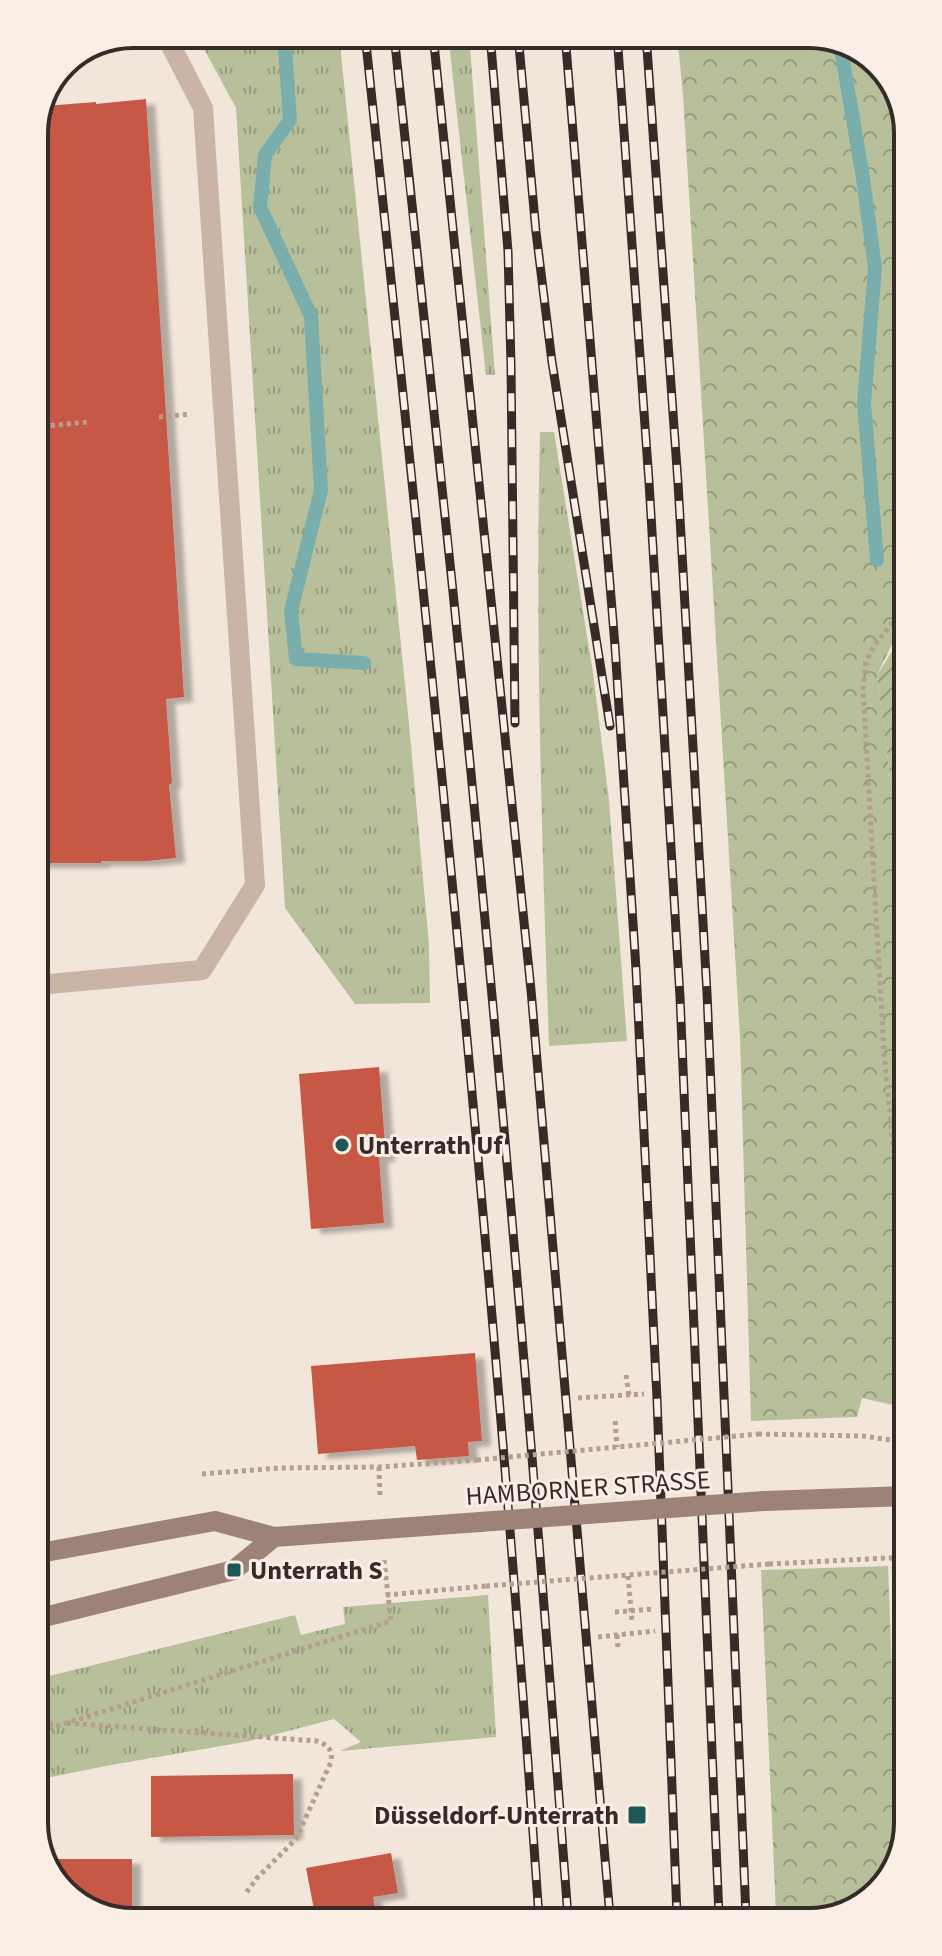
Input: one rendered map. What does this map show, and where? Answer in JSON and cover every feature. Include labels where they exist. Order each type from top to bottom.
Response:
[{"type":"main road","name":"HAMBORNER STRASSE","points":[[48,1552],[215,1521],[274,1537],[764,1501],[894,1496]]},
{"type":"main road","points":[[48,1616],[234,1570],[274,1537]]},
{"type":"lane","points":[[48,984],[202,970],[255,885],[203,108],[172,48]]},
{"type":"path","points":[[48,426],[88,422]]},
{"type":"path","points":[[894,621],[874,646],[866,662],[863,688],[884,1053],[894,1157]]},
{"type":"path","points":[[626,1375],[629,1395]]},
{"type":"path","points":[[578,1398],[644,1394]]},
{"type":"path","points":[[615,1421],[617,1447]]},
{"type":"path","points":[[202,1474],[477,1460],[758,1434],[862,1436],[894,1440]]},
{"type":"path","points":[[386,1595],[769,1564],[894,1558]]},
{"type":"path","points":[[628,1576],[632,1621]]},
{"type":"path","points":[[631,1611],[615,1612],[654,1609]]},
{"type":"path","points":[[48,1728],[391,1621]]},
{"type":"path","points":[[598,1637],[655,1631]]},
{"type":"path","points":[[617,1635],[618,1648]]},
{"type":"path","points":[[48,1724],[317,1741],[329,1748],[331,1762],[296,1839],[257,1878],[235,1908]]},
{"type":"green space","points":[[204,48],[340,48],[409,724],[429,945],[430,1003],[355,1004],[285,908],[236,108]]},
{"type":"green space","points":[[450,48],[470,48],[495,375],[486,375]]},
{"type":"green space","points":[[678,48],[815,48],[837,52],[865,69],[883,90],[892,116],[894,640],[877,675],[894,807],[894,1405],[862,1398],[857,1417],[751,1421],[740,1037]]},
{"type":"green space","points":[[540,432],[554,432],[593,673],[609,800],[627,1041],[549,1046],[539,662]]},
{"type":"green space","points":[[894,648],[894,807],[877,675]]},
{"type":"green space","points":[[888,1566],[894,1727],[894,1823],[891,1845],[880,1870],[865,1887],[842,1902],[826,1906],[776,1908],[761,1570]]},
{"type":"green space","points":[[488,1595],[496,1737],[340,1751],[361,1742],[334,1719],[250,1741],[48,1778],[48,1676],[295,1615],[301,1635],[345,1624],[343,1607]]},
{"type":"building","points":[[146,99],[184,697],[166,699],[172,783],[169,785],[176,858],[48,863],[48,127],[53,105]]},
{"type":"building","name":"Unterrath Uf","points":[[379,1067],[386,1157],[379,1157],[384,1223],[311,1229],[299,1074]]},
{"type":"building","points":[[475,1353],[482,1441],[468,1442],[469,1456],[417,1460],[415,1446],[318,1454],[311,1366]]},
{"type":"building","points":[[293,1774],[294,1835],[151,1837],[151,1776]]},
{"type":"building","points":[[391,1853],[398,1893],[373,1897],[375,1908],[314,1908],[306,1868]]},
{"type":"building","points":[[56,1859],[132,1859],[132,1908],[105,1904],[86,1894],[65,1875]]},
{"type":"waterway","points":[[285,48],[290,120],[265,155],[260,207],[311,316],[321,490],[291,611],[296,659],[364,663]]},
{"type":"waterway","points":[[842,54],[875,268],[864,403],[877,560]]},
{"type":"railway","points":[[366,48],[483,1210],[538,1908]]},
{"type":"railway","points":[[395,48],[485,923],[529,1420],[567,1908]]},
{"type":"railway","points":[[434,48],[531,990],[609,1908]]},
{"type":"railway","points":[[491,48],[508,251],[515,723]]},
{"type":"railway","points":[[519,48],[536,232],[552,362],[610,726]]},
{"type":"railway","points":[[566,48],[615,646],[636,969],[677,1908]]},
{"type":"railway","points":[[618,48],[649,482],[680,997],[719,1908]]},
{"type":"railway","points":[[647,48],[678,483],[707,993],[746,1908]]},
{"type":"place","name":"Unterrath Uf","points":[[342,1145]]},
{"type":"place","name":"Unterrath S","points":[[234,1570]]},
{"type":"place","name":"Düsseldorf-Unterrath","points":[[637,1815]]}]
